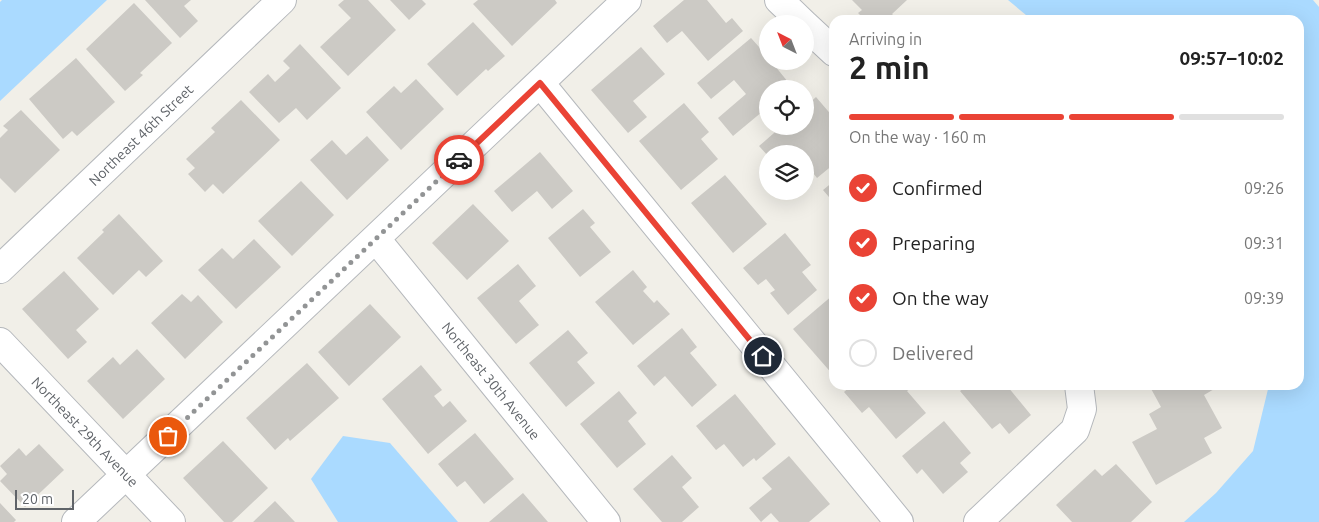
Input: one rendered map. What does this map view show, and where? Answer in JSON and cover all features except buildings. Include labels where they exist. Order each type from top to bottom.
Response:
[{"type":"street","name":"Northeast 46th Street","points":[[0,269],[282,0]]},
{"type":"street","points":[[76,522],[628,0]]},
{"type":"street","points":[[779,0],[795,15]]},
{"type":"street","points":[[814,33],[829,47]]},
{"type":"street","points":[[540,83],[899,522]]},
{"type":"street","name":"Northeast 30th Avenue","points":[[376,240],[606,522]]},
{"type":"street","name":"Northeast 29th Avenue","points":[[0,342],[171,522]]},
{"type":"street","points":[[978,522],[1075,430],[1080,397]]},
{"type":"water","points":[[2,0],[107,0],[0,101],[0,2]]},
{"type":"water","points":[[1008,0],[1313,0],[1319,7],[1319,522],[1184,522],[1216,493],[1253,451],[1268,390],[1304,390],[1304,15],[1026,15]]},
{"type":"water","points":[[343,436],[390,443],[458,522],[338,522],[311,479]]},
{"type":"way so far","points":[[168,436],[459,160]]},
{"type":"route","points":[[459,160],[540,83],[763,356]]}]
